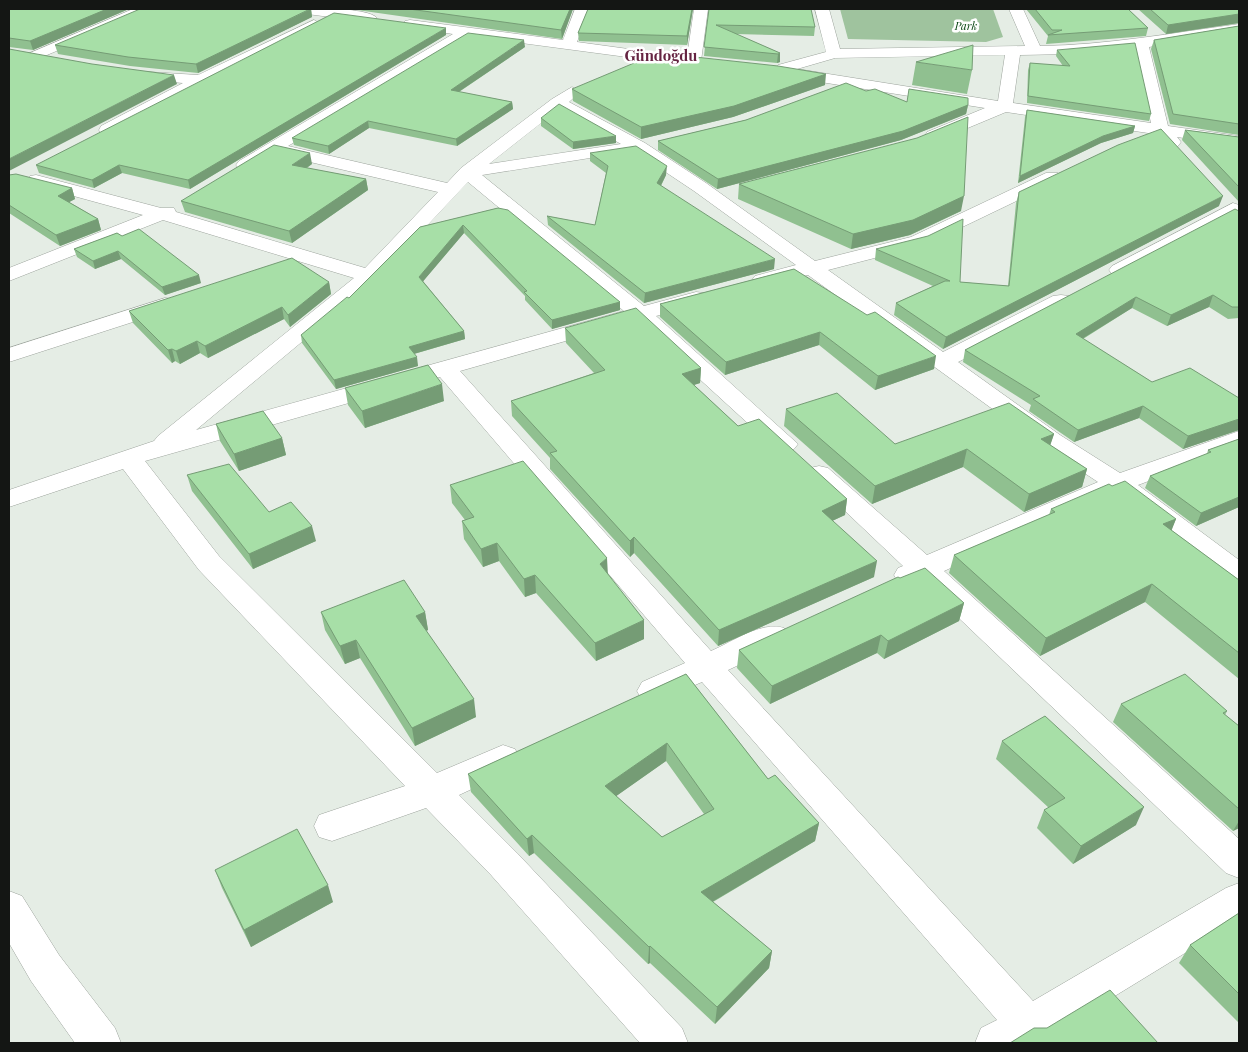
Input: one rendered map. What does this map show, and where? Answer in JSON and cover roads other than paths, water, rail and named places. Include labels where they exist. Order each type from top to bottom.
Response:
[{"type":"main road","points":[[9,67],[144,9]]},
{"type":"main road","points":[[299,9],[337,11],[389,21],[466,32],[655,58],[712,63]]},
{"type":"main road","points":[[568,46],[582,9]]},
{"type":"main road","points":[[694,62],[701,9]]},
{"type":"main road","points":[[822,9],[834,54]]},
{"type":"main road","points":[[1016,9],[1034,50]]},
{"type":"main road","points":[[89,139],[200,80],[337,11]]},
{"type":"main road","points":[[446,29],[454,16]]},
{"type":"main road","points":[[1239,28],[1162,41],[1145,36],[1069,50],[834,54],[772,69],[1239,141]]},
{"type":"main road","points":[[231,174],[466,32]]},
{"type":"main road","points":[[1145,36],[1161,130],[1185,157]]},
{"type":"main road","points":[[1005,106],[1013,51]]},
{"type":"main road","points":[[9,52],[63,62]]},
{"type":"main road","points":[[628,69],[655,58]]},
{"type":"main road","points":[[120,72],[200,80]]},
{"type":"main road","points":[[823,92],[851,82]]},
{"type":"main road","points":[[143,453],[369,276],[459,180],[558,102],[573,92],[591,84]]},
{"type":"main road","points":[[558,102],[648,145],[724,195],[812,268],[1051,440],[1118,483],[1239,574]]},
{"type":"main road","points":[[917,142],[1005,106]]},
{"type":"main road","points":[[1117,146],[1161,130]]},
{"type":"main road","points":[[273,148],[459,180],[648,145]]},
{"type":"main road","points":[[37,166],[20,176],[163,215],[369,276]]},
{"type":"main road","points":[[745,284],[918,241],[1074,166]]},
{"type":"main road","points":[[459,180],[640,313],[923,568],[1239,862]]},
{"type":"main road","points":[[9,275],[163,215],[180,204]]},
{"type":"main road","points":[[1100,280],[1231,207]]},
{"type":"main road","points":[[269,269],[306,257]]},
{"type":"main road","points":[[9,499],[143,453],[444,367],[717,292]]},
{"type":"main road","points":[[942,361],[1074,294]]},
{"type":"main road","points":[[9,356],[185,297]]},
{"type":"main road","points":[[444,367],[707,667],[1012,1035],[1239,900]]},
{"type":"main road","points":[[887,584],[1118,483],[1239,438]]},
{"type":"main road","points":[[143,453],[209,562],[504,864],[667,1043]]},
{"type":"main road","points":[[627,703],[797,626]]},
{"type":"main road","points":[[332,826],[432,791],[530,747]]},
{"type":"main road","points":[[9,908],[45,968],[100,1043]]},
{"type":"district","name":"Gündoğdu","points":[[661,55]]},
{"type":"park label","name":"Park","points":[[966,25]]}]
